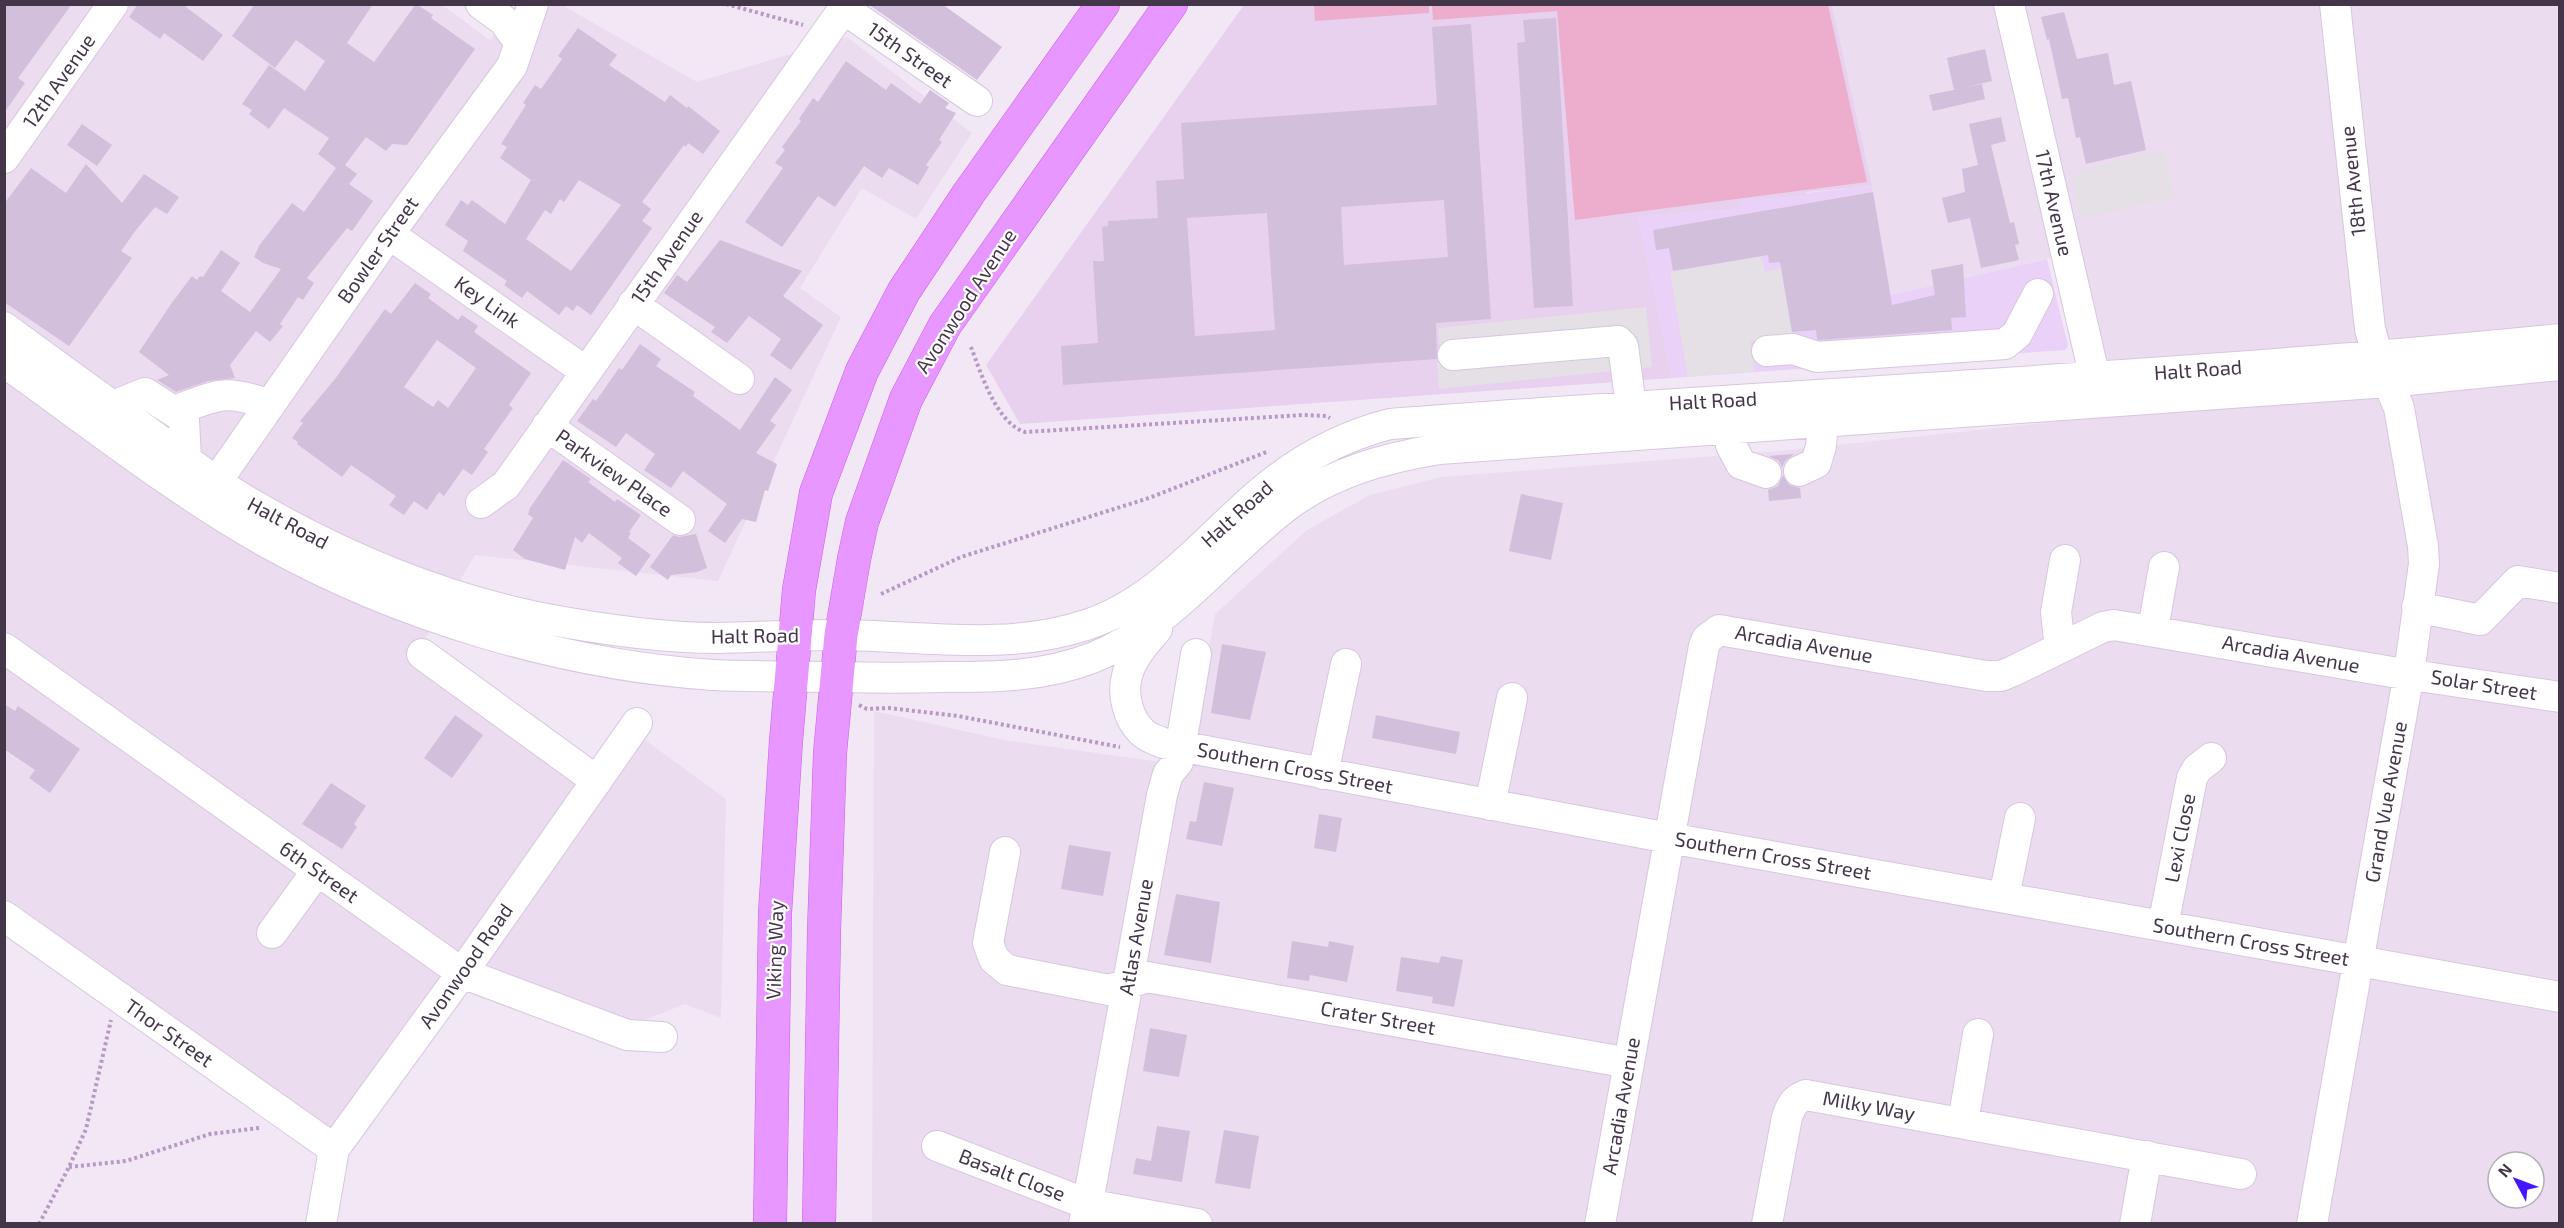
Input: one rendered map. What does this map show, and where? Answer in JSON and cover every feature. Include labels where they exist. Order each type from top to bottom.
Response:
[{"type":"main road","points":[[794,635],[807,536],[816,493],[862,371],[910,282],[969,193],[1102,4]]},
{"type":"main road","name":"Avonwood Avenue","points":[[845,690],[841,635],[854,559],[862,522],[906,399],[925,361],[968,291],[1171,4]]},
{"type":"main road","name":"Viking Way","points":[[770,1224],[775,913],[794,635]]},
{"type":"main road","points":[[819,1224],[824,932],[830,753],[845,690]]},
{"type":"street","name":"12th Avenue","points":[[4,158],[113,4]]},
{"type":"street","points":[[481,4],[503,20],[519,42]]},
{"type":"street","name":"Bowler Street","points":[[209,492],[389,234],[512,66],[533,4]]},
{"type":"street","name":"17th Avenue","points":[[2009,4],[2097,389]]},
{"type":"street","name":"18th Avenue","points":[[2335,4],[2367,309],[2383,369]]},
{"type":"street","name":"15th Street","points":[[839,15],[977,101]]},
{"type":"street","name":"15th Avenue","points":[[481,503],[506,485],[839,15]]},
{"type":"street","name":"Key Link","points":[[389,234],[585,371]]},
{"type":"street","points":[[1775,398],[1766,345],[1816,357],[2005,344],[2017,334],[2038,294]]},
{"type":"street","points":[[633,304],[739,379]]},
{"type":"street","name":"Halt Road","points":[[4,327],[186,460],[209,492],[262,511],[341,551],[423,584],[491,605],[584,625],[716,638],[841,635],[1025,639],[1087,625],[1111,615],[1157,586],[1256,496],[1302,460],[1331,444],[1360,432],[1390,424],[1775,398],[2097,389],[2383,369],[2559,365]]},
{"type":"street","name":"Halt Road","points":[[2383,369],[2559,339]]},
{"type":"street","points":[[1453,355],[1618,341],[1623,346],[1631,406]]},
{"type":"street","name":"Halt Road","points":[[4,362],[209,492],[268,543],[337,577],[409,607],[482,632],[557,651],[614,662],[710,675],[790,677],[845,690],[1010,677],[1049,671],[1095,657],[1151,627],[1291,503],[1330,480],[1362,466],[1394,457],[1439,449],[1822,422],[2097,389]]},
{"type":"street","name":"Grand Vue Avenue","points":[[2312,1224],[2409,673],[2424,564],[2423,546],[2399,408],[2383,369]]},
{"type":"street","points":[[113,406],[145,393],[174,411],[183,419],[186,460]]},
{"type":"street","points":[[174,411],[228,394],[242,395],[270,405]]},
{"type":"street","points":[[1799,471],[1816,463],[1821,446],[1822,422]]},
{"type":"street","name":"Parkview Place","points":[[547,426],[680,520]]},
{"type":"street","points":[[1730,427],[1731,445],[1741,464],[1766,473]]},
{"type":"street","points":[[2060,648],[2056,612],[2065,560]]},
{"type":"street","points":[[2152,629],[2164,567]]},
{"type":"street","points":[[2417,607],[2480,620],[2518,581],[2559,588]]},
{"type":"street","name":"Southern Cross Street","points":[[1181,600],[1144,645],[1126,677],[1126,699],[1130,713],[1143,733],[1163,743],[1669,838],[2559,997]]},
{"type":"street","name":"Arcadia Avenue","points":[[1600,1224],[1704,646],[1712,634],[1719,630],[1986,676],[2001,676],[2109,625],[2152,629],[2409,673]]},
{"type":"street","name":"6th Street","points":[[4,648],[462,973],[627,1035],[662,1037]]},
{"type":"street","points":[[422,654],[597,781]]},
{"type":"street","name":"Atlas Avenue","points":[[1086,1214],[1162,795],[1168,774],[1178,762],[1196,654]]},
{"type":"street","points":[[1323,774],[1346,664]]},
{"type":"street","name":"Solar Street","points":[[2409,673],[2559,697]]},
{"type":"street","points":[[1490,805],[1512,698]]},
{"type":"street","name":"Avonwood Road","points":[[334,1149],[462,973],[637,723]]},
{"type":"street","name":"Lexi Close","points":[[2163,926],[2192,778],[2197,769],[2211,758]]},
{"type":"street","points":[[2004,897],[2020,818]]},
{"type":"street","name":"Crater Street","points":[[1005,852],[988,943],[989,951],[999,966],[1015,973],[1109,990],[1147,977],[1629,1063]]},
{"type":"street","points":[[272,933],[317,870]]},
{"type":"street","name":"Thor Street","points":[[4,916],[334,1149]]},
{"type":"street","points":[[1963,1122],[1978,1034]]},
{"type":"street","name":"Milky Way","points":[[1767,1224],[1787,1117],[1792,1104],[1799,1097],[1806,1095],[2241,1174]]},
{"type":"street","name":"Basalt Close","points":[[938,1146],[1086,1214],[1197,1224]]},
{"type":"street","points":[[321,1224],[334,1149]]},
{"type":"street","points":[[2135,1224],[2147,1156]]},
{"type":"path","points":[[726,4],[839,15]]},
{"type":"path","points":[[971,347],[986,385],[1000,410],[1017,429],[1025,432],[1292,415],[1326,416],[1332,420]]},
{"type":"path","points":[[881,594],[962,557],[1149,498],[1270,451]]},
{"type":"path","points":[[845,690],[867,709],[889,708],[958,716],[1119,747],[1129,751]]},
{"type":"path","points":[[39,1224],[86,1129],[112,1016]]},
{"type":"path","points":[[69,1167],[126,1161],[210,1134],[270,1127]]},
{"type":"shaded area","points":[[5,5],[442,5],[490,40],[524,5],[562,5],[697,82],[847,37],[972,133],[916,219],[862,188],[800,288],[841,317],[718,581],[475,555],[417,653],[594,781],[630,729],[726,799],[721,1018],[685,1004],[640,1022],[627,1038],[460,974],[334,1147],[5,913]]},
{"type":"shaded area","points":[[1244,5],[1832,5],[1872,186],[1806,192],[1806,196],[1740,200],[1741,209],[1637,217],[1672,378],[1020,424],[986,365]]},
{"type":"shaded area","points":[[1314,5],[1429,5],[1429,13],[1315,21]]},
{"type":"shaded area","points":[[1432,5],[1828,5],[1867,182],[1575,220],[1557,11],[1433,20]]},
{"type":"shaded area","points":[[1832,5],[2559,5],[2559,335],[2095,376],[2067,254],[1891,295],[1872,186]]},
{"type":"shaded area","points":[[2164,151],[2174,198],[2080,218],[2071,176],[2088,168]]},
{"type":"shaded area","points":[[1872,186],[1891,295],[2047,259],[2068,346],[2065,350],[1672,378],[1636,217],[1741,209],[1739,200],[1805,196],[1805,193]]},
{"type":"shaded area","points":[[1761,256],[1765,272],[1781,268],[1793,335],[1750,342],[1755,371],[1688,377],[1670,272]]},
{"type":"shaded area","points":[[1646,307],[1652,367],[1439,389],[1437,363],[1442,363],[1438,328]]},
{"type":"shaded area","points":[[2559,368],[2559,1223],[872,1224],[874,711],[1004,740],[1189,766],[1215,614],[1307,530],[1370,495],[1441,477],[1780,451]]},
{"type":"building","points":[[4,4],[72,4],[18,78],[25,83],[4,113]]},
{"type":"building","points":[[138,4],[182,4],[223,35],[203,61],[164,33],[160,39],[129,17]]},
{"type":"building","points":[[255,4],[373,4],[347,43],[374,62],[416,4],[433,15],[431,18],[475,49],[407,145],[392,144],[386,151],[366,137],[345,165],[357,174],[349,184],[373,201],[352,231],[347,228],[307,278],[314,283],[303,300],[298,297],[280,324],[283,326],[270,342],[256,331],[230,365],[235,378],[208,381],[176,392],[157,380],[169,375],[139,352],[171,304],[192,276],[197,280],[200,276],[203,277],[221,250],[240,263],[221,291],[250,312],[281,269],[263,263],[254,257],[259,246],[292,203],[304,212],[336,168],[318,154],[329,138],[284,108],[269,129],[249,114],[252,110],[242,104],[269,65],[305,91],[325,61],[296,40],[275,68],[232,36]]},
{"type":"building","points":[[868,4],[942,4],[1002,47],[977,80]]},
{"type":"building","points":[[2064,12],[2077,59],[2108,53],[2114,85],[2131,81],[2146,150],[2086,164],[2080,137],[2076,138],[2068,98],[2062,99],[2049,39],[2047,40],[2041,17]]},
{"type":"building","points":[[1556,18],[1573,306],[1534,308],[1517,43],[1525,42],[1523,20]]},
{"type":"building","points":[[1471,24],[1491,319],[1436,323],[1437,359],[1063,385],[1061,346],[1098,343],[1093,261],[1104,261],[1102,227],[1108,226],[1108,221],[1158,218],[1156,181],[1184,179],[1181,123],[1437,105],[1432,27]],"holes":[[[1444,200],[1448,257],[1344,265],[1341,207]],[[1267,213],[1275,330],[1195,336],[1187,218]]]},
{"type":"building","points":[[578,28],[617,55],[609,65],[665,102],[670,95],[720,131],[703,154],[688,143],[686,147],[684,145],[642,202],[651,209],[642,221],[652,228],[591,315],[577,305],[573,311],[566,306],[559,315],[527,291],[522,298],[504,285],[507,281],[463,251],[468,241],[445,225],[461,200],[468,205],[472,200],[505,224],[531,180],[500,158],[507,147],[501,144],[526,105],[523,103],[535,85],[541,89],[562,59],[558,56]],"holes":[[[579,180],[621,205],[571,271],[526,239],[545,210],[551,214],[560,199],[564,202]]]},
{"type":"building","points":[[1985,49],[1992,81],[1954,90],[1947,58]]},
{"type":"building","points":[[846,61],[886,90],[891,83],[920,104],[930,90],[949,103],[945,108],[956,113],[939,140],[942,142],[926,165],[929,167],[918,185],[889,168],[882,178],[864,166],[835,207],[818,196],[782,247],[745,222],[783,168],[775,163],[785,150],[782,147],[801,121],[799,119],[813,98],[818,102]]},
{"type":"building","points":[[1982,84],[1985,99],[1933,111],[1929,95]]},
{"type":"building","points":[[2001,117],[2006,141],[1991,145],[2010,223],[2014,222],[2019,244],[2015,245],[2019,260],[1981,268],[1970,218],[1948,223],[1942,198],[1965,192],[1962,169],[1978,165],[1969,124]]},
{"type":"building","points":[[82,124],[112,145],[97,166],[67,145]]},
{"type":"building","points":[[86,164],[122,203],[144,174],[179,197],[167,214],[155,207],[136,230],[121,251],[132,258],[69,346],[4,302],[4,204],[31,168],[66,193]]},
{"type":"building","points":[[1873,192],[1892,305],[1935,295],[1931,270],[1963,264],[1966,317],[1951,318],[1952,330],[1819,340],[1816,330],[1792,332],[1780,262],[1769,263],[1768,255],[1673,271],[1669,248],[1656,250],[1653,230]]},
{"type":"building","points":[[720,240],[802,271],[783,296],[823,325],[791,370],[770,355],[781,339],[749,316],[727,343],[711,332],[715,327],[664,293],[677,275],[687,282]]},
{"type":"building","points":[[415,283],[431,294],[428,298],[458,320],[462,315],[478,326],[474,332],[531,373],[509,405],[513,408],[484,449],[488,452],[472,475],[463,469],[444,496],[439,492],[427,510],[414,501],[404,515],[389,505],[396,496],[351,465],[342,477],[292,438],[303,423],[300,421],[335,379],[385,309],[391,314]],"holes":[[[437,340],[476,368],[448,408],[438,400],[433,407],[404,387]]]},
{"type":"building","points":[[640,344],[661,359],[656,366],[695,392],[693,396],[740,430],[775,377],[792,390],[770,421],[776,425],[756,453],[777,464],[768,491],[765,490],[756,522],[742,519],[725,543],[708,531],[727,504],[683,471],[671,488],[644,470],[655,454],[626,433],[616,447],[577,421],[593,399],[596,401],[619,368],[622,370]]},
{"type":"building","points":[[1794,454],[1785,461],[1782,468],[1779,461],[1769,456]]},
{"type":"building","points":[[563,460],[591,479],[588,482],[615,502],[617,499],[641,515],[629,532],[631,533],[628,538],[651,555],[636,576],[618,563],[622,558],[589,533],[582,543],[575,537],[565,570],[525,559],[513,550],[533,518],[528,514],[530,508]]},
{"type":"building","points":[[1783,475],[1789,485],[1800,488],[1801,498],[1769,501],[1768,490],[1778,486]]},
{"type":"building","points":[[1521,494],[1563,503],[1551,560],[1509,551]]},
{"type":"building","points":[[696,534],[707,568],[697,572],[671,575],[668,580],[650,567],[673,535],[679,537]]},
{"type":"building","points":[[1222,644],[1266,652],[1250,720],[1211,713]]},
{"type":"building","points":[[4,704],[15,711],[18,706],[80,749],[50,793],[29,778],[35,770],[4,749]]},
{"type":"building","points":[[455,715],[483,735],[452,778],[424,758]]},
{"type":"building","points":[[1376,715],[1460,732],[1456,754],[1372,738]]},
{"type":"building","points":[[1204,782],[1234,788],[1222,846],[1186,839],[1190,821],[1196,822]]},
{"type":"building","points":[[331,783],[366,806],[354,824],[357,827],[342,849],[302,824]]},
{"type":"building","points":[[1319,814],[1342,818],[1336,852],[1314,848]]},
{"type":"building","points":[[1069,845],[1111,852],[1103,896],[1061,889]]},
{"type":"building","points":[[1176,894],[1220,902],[1211,963],[1164,955]]},
{"type":"building","points":[[1292,941],[1328,947],[1329,941],[1354,946],[1347,982],[1310,975],[1309,981],[1287,978]]},
{"type":"building","points":[[1441,956],[1463,960],[1454,1007],[1432,1003],[1433,997],[1396,991],[1401,957],[1439,963]]},
{"type":"building","points":[[1150,1028],[1187,1035],[1179,1077],[1143,1071]]},
{"type":"building","points":[[1157,1126],[1190,1131],[1182,1182],[1133,1174],[1136,1158],[1151,1161]]},
{"type":"building","points":[[1224,1130],[1259,1136],[1250,1189],[1215,1183]]}]
